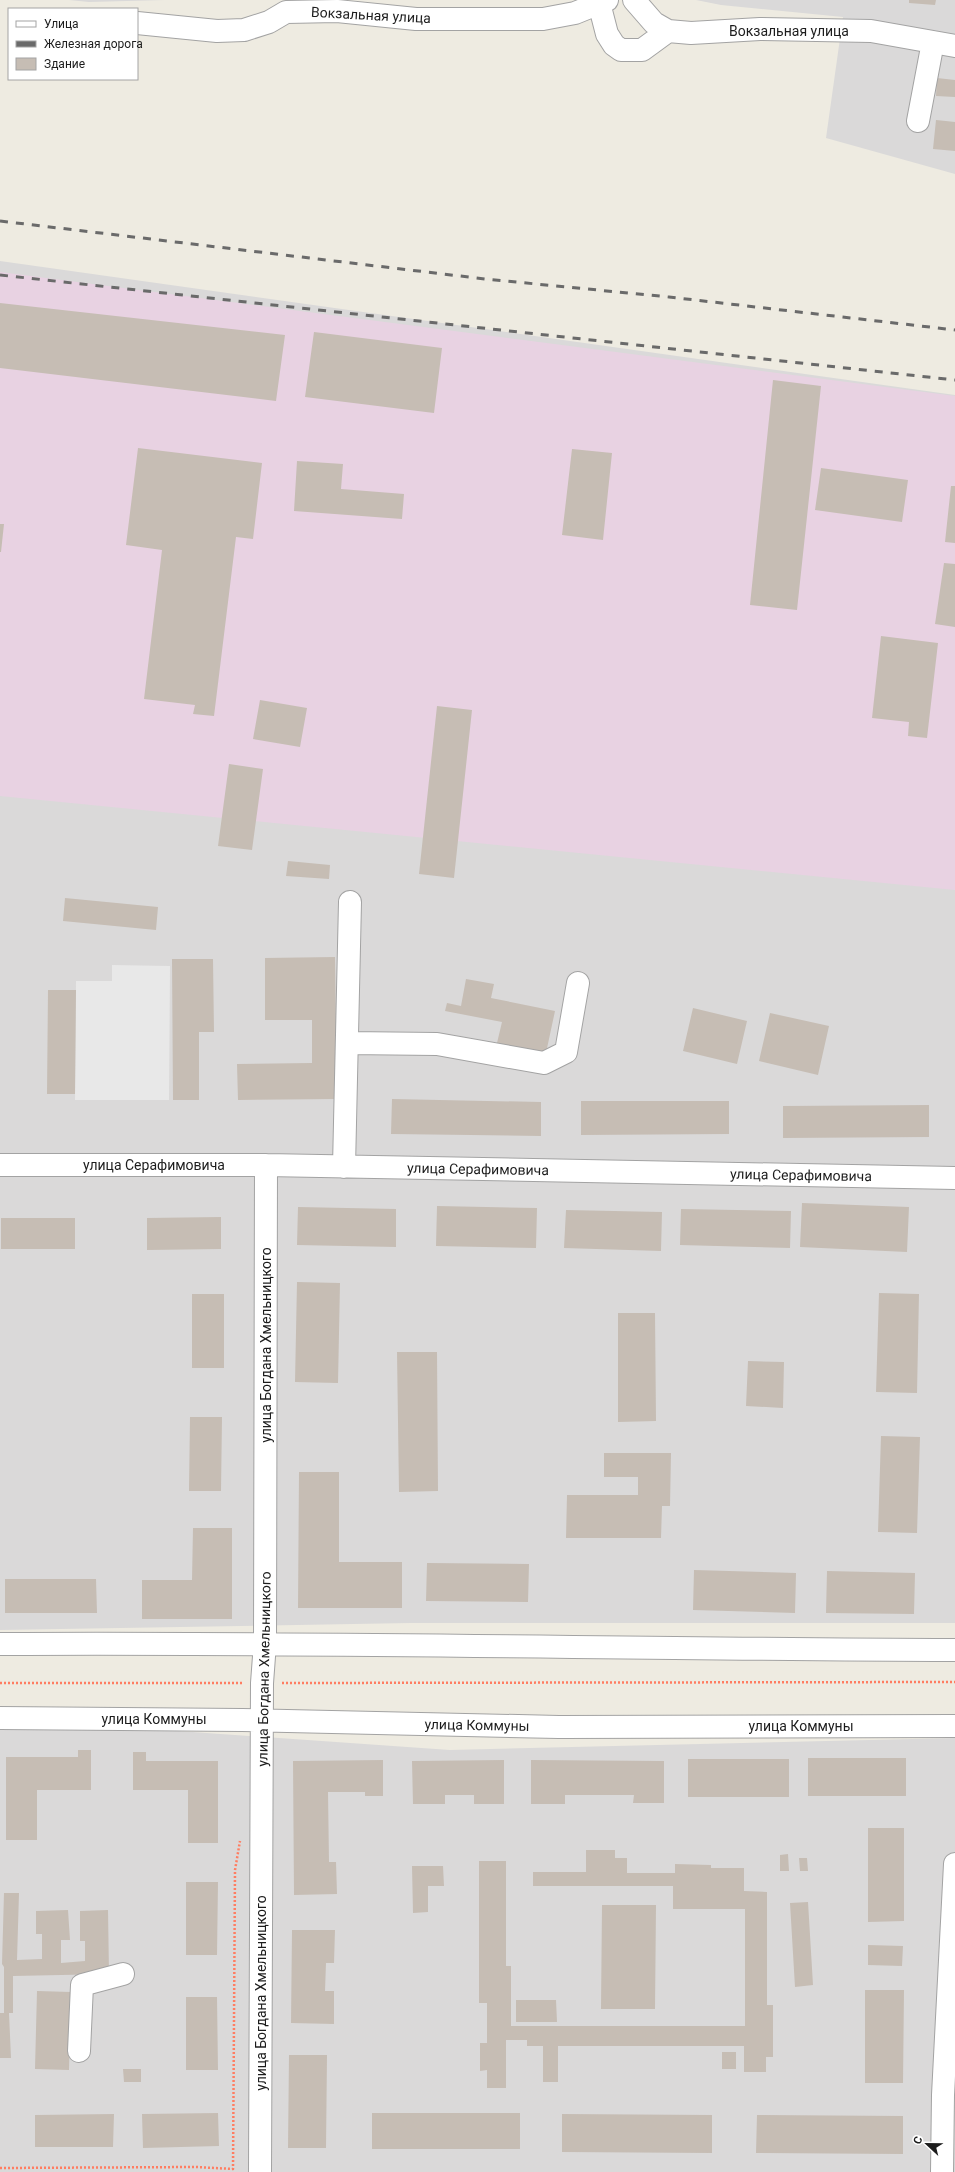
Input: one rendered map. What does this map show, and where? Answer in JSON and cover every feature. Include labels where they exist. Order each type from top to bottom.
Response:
[{"type":"street","name":"Вокзальная улица","points":[[138,23],[217,31],[244,30],[269,22],[286,12],[337,11],[416,19],[543,19],[575,13],[603,2]]},
{"type":"street","points":[[603,2],[607,34],[614,45],[622,50],[642,50],[668,31]]},
{"type":"street","name":"Вокзальная улица","points":[[640,4],[654,23],[668,31],[691,33],[760,29],[871,31],[955,46]]},
{"type":"street","points":[[918,121],[932,42]]},
{"type":"street","points":[[344,1167],[350,902]]},
{"type":"street","points":[[348,1043],[437,1044],[544,1063],[566,1052],[578,983]]},
{"type":"street","name":"улица Серафимовича","points":[[0,1165],[266,1165],[955,1178]]},
{"type":"street","name":"улица Богдана Хмельницкого","points":[[260,2172],[262,1683],[265,1643],[266,1165]]},
{"type":"street","points":[[0,1644],[265,1643],[660,1649],[955,1650]]},
{"type":"street","name":"улица Коммуны","points":[[0,1718],[559,1726],[955,1726]]},
{"type":"street","points":[[942,2172],[943,2095],[955,1864]]},
{"type":"street","points":[[79,2051],[82,1985],[123,1974]]},
{"type":"path","points":[[0,1683],[955,1682]]},
{"type":"path","points":[[0,2168],[196,2167],[234,2170],[235,1870],[240,1834]]},
{"type":"shaded area","points":[[69,0],[165,0],[89,2]]},
{"type":"shaded area","points":[[696,0],[955,0],[955,174],[826,138],[843,17],[721,5]]},
{"type":"shaded area","points":[[0,261],[955,395],[955,1623],[410,1623],[0,1630]]},
{"type":"shaded area","points":[[0,272],[955,396],[955,890],[0,796]]},
{"type":"shaded area","points":[[112,965],[170,966],[169,1100],[75,1100],[76,981],[112,981]]},
{"type":"shaded area","points":[[37,1721],[450,1750],[955,1738],[955,2172],[0,2172],[0,1722]]},
{"type":"building","points":[[909,0],[936,0],[935,5],[909,3]]},
{"type":"building","points":[[937,78],[955,80],[955,97],[936,96]]},
{"type":"building","points":[[936,120],[955,122],[955,151],[933,149]]},
{"type":"building","points":[[0,303],[285,335],[276,401],[0,368]]},
{"type":"building","points":[[314,332],[442,348],[434,413],[305,397]]},
{"type":"building","points":[[773,380],[821,386],[797,610],[750,605]]},
{"type":"building","points":[[138,448],[262,463],[253,539],[236,537],[214,716],[193,714],[195,705],[144,699],[162,550],[126,545]]},
{"type":"building","points":[[572,449],[612,453],[603,540],[562,535]]},
{"type":"building","points":[[297,461],[343,464],[341,489],[404,494],[402,519],[294,511]]},
{"type":"building","points":[[821,468],[908,480],[902,522],[815,510]]},
{"type":"building","points":[[951,486],[955,486],[955,543],[945,542]]},
{"type":"building","points":[[0,524],[4,524],[1,552],[0,552]]},
{"type":"building","points":[[944,563],[955,564],[955,627],[935,624]]},
{"type":"building","points":[[881,636],[938,643],[927,738],[908,736],[909,722],[872,718]]},
{"type":"building","points":[[260,700],[307,708],[300,747],[253,739]]},
{"type":"building","points":[[437,706],[472,710],[454,878],[419,874]]},
{"type":"building","points":[[229,764],[263,769],[252,850],[218,846]]},
{"type":"building","points":[[288,861],[330,865],[329,879],[286,876]]},
{"type":"building","points":[[65,898],[158,907],[156,930],[63,921]]},
{"type":"building","points":[[335,957],[337,1099],[238,1100],[237,1064],[312,1063],[312,1020],[265,1020],[265,958]]},
{"type":"building","points":[[172,959],[213,959],[214,1032],[199,1032],[199,1100],[173,1100]]},
{"type":"building","points":[[466,979],[494,984],[491,998],[555,1011],[546,1053],[497,1043],[502,1022],[445,1011],[447,1003],[461,1006]]},
{"type":"building","points":[[48,990],[76,990],[75,1094],[47,1094]]},
{"type":"building","points":[[693,1008],[747,1021],[737,1064],[683,1051]]},
{"type":"building","points":[[770,1013],[829,1026],[818,1075],[759,1061]]},
{"type":"building","points":[[392,1099],[541,1102],[541,1136],[391,1134]]},
{"type":"building","points":[[581,1101],[729,1101],[729,1134],[581,1135]]},
{"type":"building","points":[[929,1105],[929,1137],[783,1138],[783,1106]]},
{"type":"building","points":[[802,1203],[909,1207],[907,1252],[800,1247]]},
{"type":"building","points":[[437,1206],[537,1208],[536,1248],[436,1246]]},
{"type":"building","points":[[298,1207],[396,1209],[396,1247],[297,1245]]},
{"type":"building","points":[[681,1209],[791,1211],[790,1248],[680,1245]]},
{"type":"building","points":[[566,1210],[662,1212],[661,1251],[564,1248]]},
{"type":"building","points":[[221,1217],[221,1249],[147,1250],[147,1218]]},
{"type":"building","points":[[1,1218],[75,1218],[75,1249],[1,1249]]},
{"type":"building","points":[[297,1282],[340,1283],[338,1383],[295,1382]]},
{"type":"building","points":[[879,1293],[919,1294],[917,1393],[876,1392]]},
{"type":"building","points":[[192,1294],[224,1294],[224,1368],[192,1368]]},
{"type":"building","points":[[618,1313],[655,1313],[656,1421],[618,1422]]},
{"type":"building","points":[[397,1352],[437,1352],[438,1491],[399,1492]]},
{"type":"building","points":[[748,1361],[784,1362],[783,1408],[746,1406]]},
{"type":"building","points":[[190,1417],[222,1417],[221,1491],[189,1491]]},
{"type":"building","points":[[881,1436],[920,1437],[917,1533],[878,1532]]},
{"type":"building","points":[[604,1453],[671,1453],[670,1506],[662,1506],[661,1538],[566,1538],[567,1495],[638,1495],[638,1477],[604,1477]]},
{"type":"building","points":[[299,1472],[339,1472],[339,1562],[402,1562],[402,1608],[298,1608]]},
{"type":"building","points":[[193,1528],[232,1528],[232,1619],[142,1619],[142,1580],[192,1580]]},
{"type":"building","points":[[427,1563],[529,1564],[528,1602],[426,1601]]},
{"type":"building","points":[[694,1570],[796,1573],[795,1613],[693,1610]]},
{"type":"building","points":[[827,1571],[915,1573],[914,1614],[826,1613]]},
{"type":"building","points":[[5,1579],[96,1579],[97,1613],[5,1613]]},
{"type":"building","points":[[78,1750],[91,1750],[91,1790],[37,1790],[37,1840],[6,1840],[6,1757],[78,1757]]},
{"type":"building","points":[[133,1752],[146,1752],[146,1761],[218,1761],[218,1843],[188,1843],[188,1790],[133,1790]]},
{"type":"building","points":[[808,1758],[906,1758],[906,1796],[808,1796]]},
{"type":"building","points":[[688,1759],[789,1759],[789,1797],[688,1797]]},
{"type":"building","points":[[383,1760],[383,1796],[365,1796],[365,1792],[328,1792],[329,1862],[336,1862],[337,1894],[294,1895],[293,1761]]},
{"type":"building","points":[[504,1760],[504,1804],[474,1804],[474,1795],[445,1795],[445,1804],[413,1804],[412,1761]]},
{"type":"building","points":[[531,1760],[664,1761],[664,1803],[633,1803],[634,1795],[565,1795],[565,1804],[531,1804]]},
{"type":"building","points":[[868,1828],[904,1828],[904,1921],[868,1922]]},
{"type":"building","points":[[586,1850],[615,1850],[615,1858],[627,1858],[627,1873],[675,1873],[675,1864],[711,1865],[711,1868],[744,1868],[744,1891],[767,1892],[767,2005],[773,2005],[773,2057],[766,2057],[766,2072],[744,2072],[744,2046],[558,2046],[558,2082],[543,2082],[543,2046],[527,2046],[527,2040],[506,2040],[506,2088],[487,2088],[487,2070],[480,2071],[480,2043],[487,2043],[487,2003],[479,2003],[479,1861],[506,1861],[506,1966],[511,1966],[511,2026],[745,2026],[745,1909],[673,1909],[673,1886],[533,1886],[533,1872],[586,1872]]},
{"type":"building","points":[[788,1854],[789,1871],[780,1871],[780,1855]]},
{"type":"building","points":[[799,1858],[807,1858],[808,1871],[800,1871]]},
{"type":"building","points":[[412,1866],[443,1866],[444,1886],[428,1886],[428,1912],[413,1913]]},
{"type":"building","points":[[186,1882],[218,1882],[217,1955],[186,1955]]},
{"type":"building","points":[[4,1893],[19,1893],[17,1960],[42,1959],[42,1934],[36,1934],[36,1911],[68,1910],[70,1940],[61,1940],[61,1963],[85,1961],[85,1941],[80,1941],[80,1911],[108,1910],[109,1974],[13,1976],[13,2013],[9,2013],[11,2058],[0,2058],[0,2013],[4,2013],[4,1967],[2,1964]]},
{"type":"building","points":[[808,1902],[813,1985],[795,1987],[790,1903]]},
{"type":"building","points":[[602,1905],[656,1905],[655,2009],[601,2009]]},
{"type":"building","points":[[292,1930],[335,1930],[334,1963],[326,1963],[325,1991],[334,1991],[334,2024],[291,2023]]},
{"type":"building","points":[[868,1945],[903,1946],[902,1966],[868,1965]]},
{"type":"building","points":[[865,1990],[904,1990],[903,2083],[865,2083]]},
{"type":"building","points":[[37,1991],[71,1992],[69,2070],[35,2069]]},
{"type":"building","points":[[186,1997],[217,1997],[218,2070],[186,2070]]},
{"type":"building","points":[[516,2000],[556,2000],[557,2022],[516,2022]]},
{"type":"building","points":[[722,2052],[736,2052],[736,2069],[722,2069]]},
{"type":"building","points":[[289,2055],[327,2055],[326,2148],[288,2148]]},
{"type":"building","points":[[123,2069],[141,2069],[141,2082],[124,2082]]},
{"type":"building","points":[[218,2113],[219,2146],[143,2148],[142,2114]]},
{"type":"building","points":[[372,2113],[520,2113],[520,2149],[372,2149]]},
{"type":"building","points":[[114,2114],[113,2147],[35,2147],[35,2115]]},
{"type":"building","points":[[562,2114],[712,2115],[712,2153],[562,2152]]},
{"type":"building","points":[[757,2115],[903,2116],[903,2154],[756,2153]]},
{"type":"railway","points":[[0,221],[485,279],[669,297],[955,330]]},
{"type":"railway","points":[[0,275],[955,380]]}]
